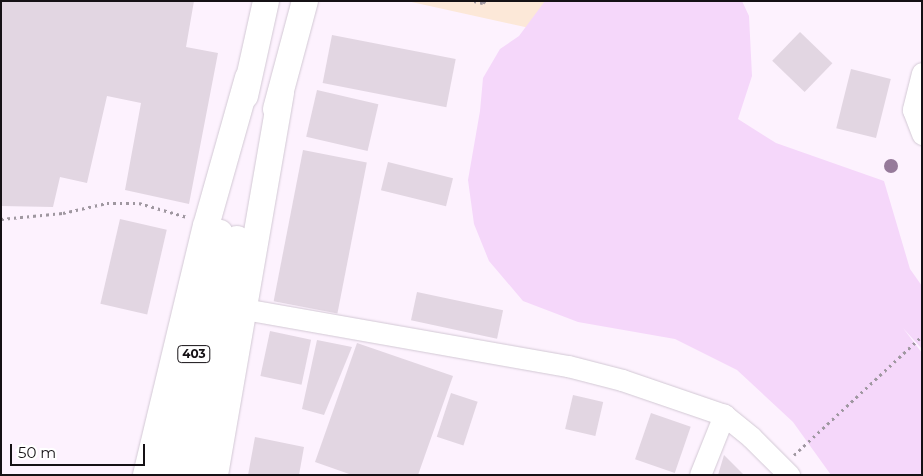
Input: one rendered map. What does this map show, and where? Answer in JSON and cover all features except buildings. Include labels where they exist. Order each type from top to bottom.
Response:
[{"type":"highway","name":"403","points":[[171,475],[221,233]]},
{"type":"highway","name":"403","points":[[193,475],[221,233]]},
{"type":"main road","name":"403","points":[[221,233],[248,78],[266,1]]},
{"type":"main road","name":"403","points":[[221,233],[281,93],[305,1]]},
{"type":"main road","points":[[216,475],[281,93]]},
{"type":"main road","points":[[146,475],[221,233]]},
{"type":"street","points":[[922,73],[913,110],[922,134]]},
{"type":"street","points":[[244,309],[568,366],[622,380],[724,415],[786,471]]},
{"type":"street","points":[[700,475],[724,415]]},
{"type":"path","points":[[474,1],[483,3],[485,1]]},
{"type":"path","points":[[1,219],[63,213],[107,203],[139,203],[184,216],[221,233]]},
{"type":"path","points":[[786,471],[922,336]]},
{"type":"shaded area","points":[[407,1],[567,1],[552,33]]},
{"type":"shaded area","points":[[545,1],[742,1],[749,16],[752,76],[738,119],[776,143],[884,181],[910,269],[922,286],[922,349],[903,328],[922,353],[922,475],[831,475],[793,422],[737,370],[675,339],[578,322],[523,301],[489,261],[474,224],[468,180],[480,111],[483,78],[500,49],[519,36]]}]
